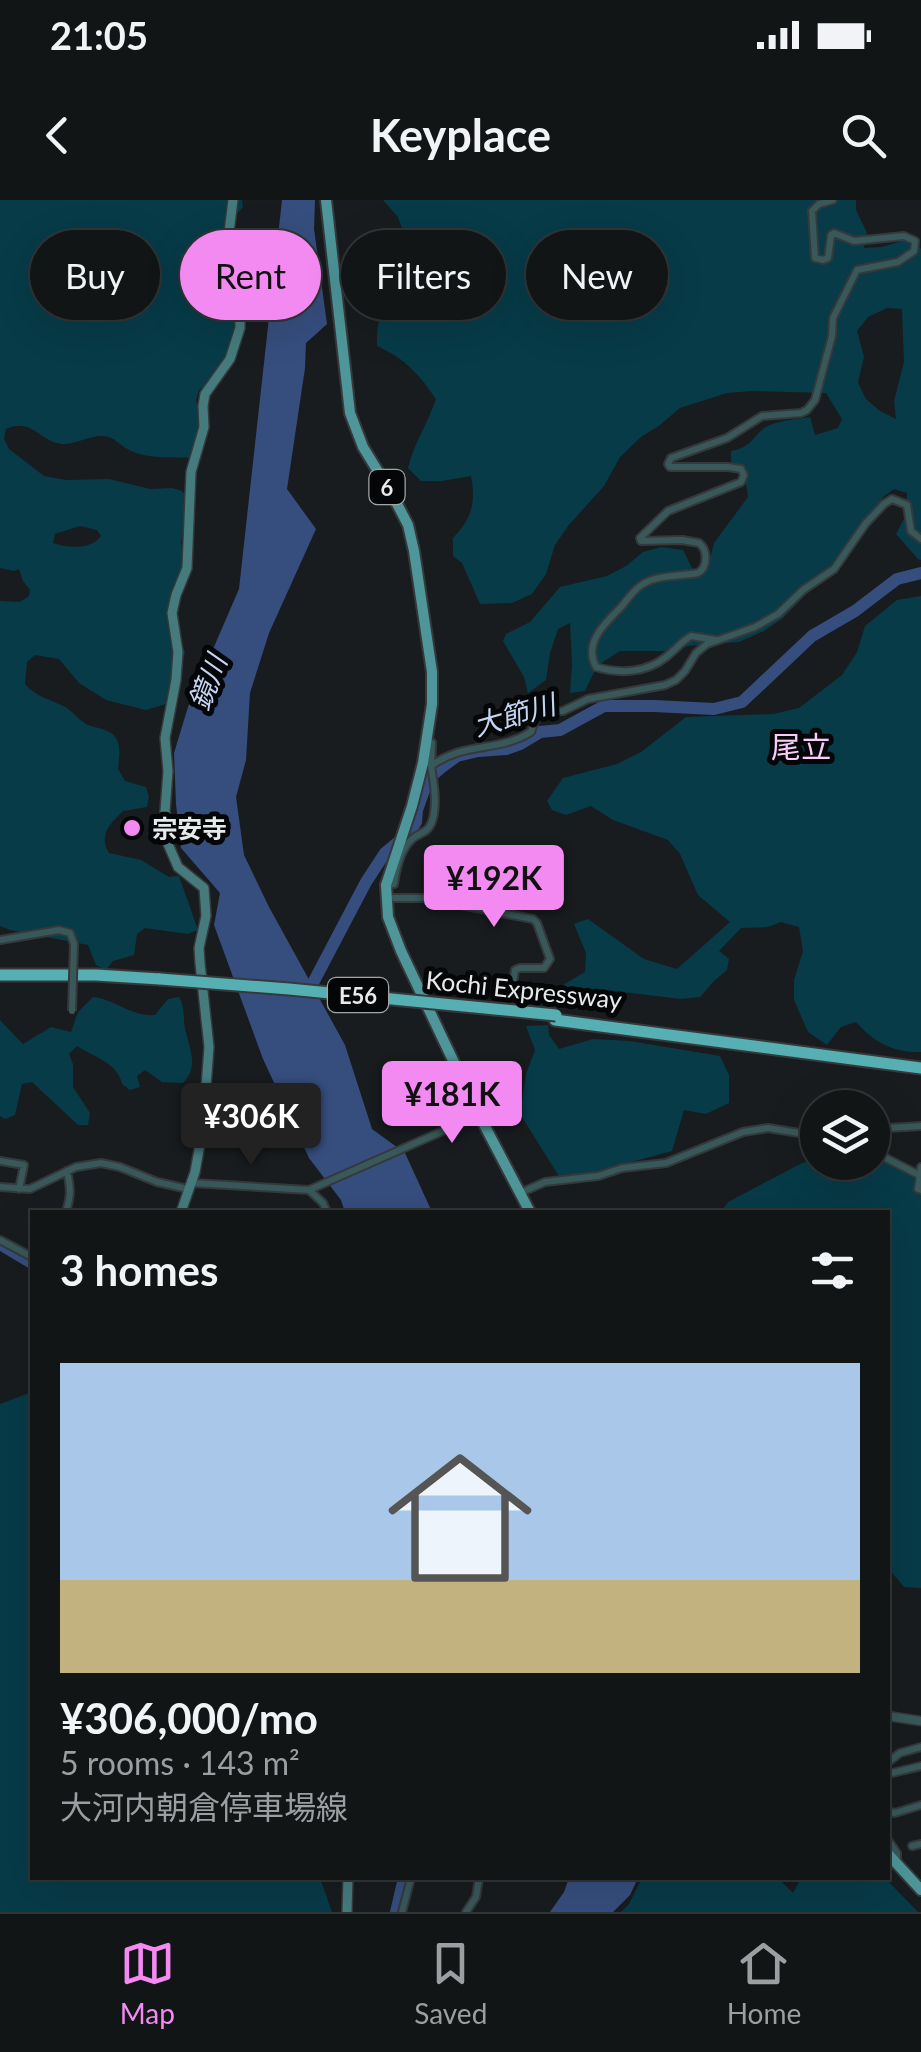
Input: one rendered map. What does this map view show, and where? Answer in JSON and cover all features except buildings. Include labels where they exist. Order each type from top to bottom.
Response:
[{"type":"highway","name":"Kochi Expressway","points":[[0,978],[96,975],[367,996],[921,1065]]},
{"type":"main road","points":[[181,1210],[203,1127],[209,1047],[199,948],[206,916],[204,888],[178,868],[168,844],[165,738],[178,652],[172,613],[187,568],[191,472],[204,427],[205,394],[234,352],[240,328],[228,240],[234,200]]},
{"type":"main road","name":"6","points":[[326,200],[350,414],[363,447],[403,514],[414,551],[432,682],[420,776],[386,885],[392,930],[529,1210]]},
{"type":"main road","points":[[890,1856],[921,1890]]},
{"type":"main road","points":[[347,1912],[348,1880]]},
{"type":"street","points":[[716,640],[691,636],[664,659],[632,671],[596,667],[592,658],[604,622],[643,584],[698,574],[706,561],[699,543],[640,538],[668,511],[741,482],[744,474],[741,469],[728,467],[670,468],[671,458],[727,438],[762,416],[807,410],[815,400],[833,318],[857,270],[898,262],[914,251],[915,241],[904,236],[854,241],[834,233],[828,258],[815,258],[812,211],[833,200]]},
{"type":"street","points":[[431,767],[462,750],[500,745],[523,737],[544,712],[562,711],[588,698],[676,680],[701,648],[778,614],[803,590],[834,569],[866,523],[892,500],[908,505],[909,524],[921,539]]},
{"type":"street","points":[[386,885],[394,884],[409,843],[429,829],[433,778],[432,743],[427,742]]},
{"type":"street","points":[[386,898],[424,898],[533,919],[550,959],[544,968],[515,970],[511,996]]},
{"type":"street","points":[[0,940],[59,930],[70,932],[74,937],[72,1011]]},
{"type":"street","points":[[0,1186],[34,1187],[67,1171],[101,1163],[120,1166],[157,1182],[189,1186],[311,1188],[479,1114]]},
{"type":"street","points":[[890,1129],[921,1126]]},
{"type":"street","points":[[520,1193],[546,1182],[666,1163],[743,1132],[768,1128],[800,1134]]},
{"type":"street","points":[[890,1158],[920,1171],[921,1190]]},
{"type":"street","points":[[0,1161],[24,1165],[19,1189]]},
{"type":"street","points":[[67,1171],[71,1190],[67,1210]]},
{"type":"street","points":[[311,1188],[326,1210]]},
{"type":"street","points":[[0,1240],[30,1256]]},
{"type":"street","points":[[890,1716],[921,1721]]},
{"type":"street","points":[[890,1760],[921,1747]]},
{"type":"street","points":[[890,1774],[921,1766]]},
{"type":"street","points":[[890,1812],[921,1805]]},
{"type":"street","points":[[890,1843],[898,1853],[896,1863]]},
{"type":"street","points":[[402,1912],[410,1880]]},
{"type":"street","points":[[466,1912],[476,1897],[479,1880]]},
{"type":"shaded area","points":[[0,200],[242,200],[243,207],[229,223],[230,230],[180,230],[180,320],[239,320],[239,332],[216,377],[199,390],[196,400],[201,432],[192,458],[144,455],[106,436],[55,443],[23,426],[6,429],[4,439],[9,449],[44,476],[109,479],[150,489],[172,488],[182,491],[189,500],[181,542],[186,574],[182,596],[173,600],[172,610],[185,653],[166,704],[146,710],[106,700],[79,683],[59,659],[35,655],[27,662],[25,684],[29,688],[67,708],[86,724],[114,735],[119,750],[118,769],[125,781],[146,787],[149,797],[147,807],[123,811],[114,821],[105,835],[106,847],[109,853],[141,860],[169,877],[179,876],[198,930],[188,934],[145,928],[137,934],[134,955],[113,961],[106,970],[96,965],[88,945],[0,926],[0,601],[20,602],[29,596],[30,590],[19,569],[0,568]],"holes":[[[80,526],[97,530],[101,536],[86,546],[53,543],[55,534]]]},
{"type":"shaded area","points":[[383,200],[856,200],[856,210],[867,233],[864,248],[912,238],[921,249],[921,560],[896,534],[906,515],[907,493],[894,489],[883,497],[850,549],[783,618],[764,631],[739,642],[664,651],[620,651],[597,666],[585,691],[570,693],[570,623],[558,629],[546,680],[528,693],[524,677],[503,641],[506,634],[530,622],[560,587],[607,576],[643,552],[661,547],[683,550],[693,570],[707,571],[714,543],[748,497],[745,477],[731,464],[731,451],[745,446],[775,423],[810,417],[815,435],[838,428],[842,419],[826,393],[727,393],[680,408],[620,457],[604,486],[555,545],[546,574],[532,594],[512,603],[480,604],[462,563],[453,556],[453,538],[471,510],[471,476],[421,481],[408,468],[436,399],[410,368],[377,346],[377,333],[380,320],[506,320],[506,230],[403,230],[398,217]],"holes":[[[887,308],[902,309],[904,362],[894,401],[896,419],[866,399],[858,382],[864,357],[857,331],[868,317]]]},
{"type":"shaded area","points":[[921,596],[921,1052],[885,1045],[856,1022],[841,1027],[827,1045],[808,1032],[794,1000],[794,980],[803,951],[799,927],[781,922],[768,927],[741,928],[719,951],[729,959],[727,970],[700,997],[681,999],[614,991],[589,1010],[536,1004],[535,996],[585,972],[586,953],[574,924],[588,919],[644,959],[677,969],[730,922],[698,895],[680,854],[668,840],[613,820],[591,806],[566,815],[552,810],[547,801],[563,778],[617,764],[641,752],[686,717],[773,714],[799,708],[842,675],[857,652],[865,626],[897,600]]},
{"type":"shaded area","points":[[93,997],[155,1015],[168,999],[179,997],[192,1058],[188,1077],[183,1083],[162,1082],[145,1070],[137,1076],[140,1087],[130,1090],[110,1066],[77,1046],[69,1054],[73,1087],[90,1113],[88,1125],[78,1125],[32,1082],[22,1084],[15,1115],[5,1119],[0,1116],[0,1020],[23,1044],[51,1027],[71,1032],[78,1012]]},
{"type":"shaded area","points":[[548,1025],[549,1035],[559,1049],[593,1039],[720,1056],[729,1075],[729,1103],[706,1114],[684,1110],[672,1151],[562,1181],[520,1114],[526,1074],[535,1050],[526,1026]]},
{"type":"shaded area","points":[[800,1164],[800,1180],[890,1180],[890,1165],[921,1180],[921,1588],[904,1587],[890,1570],[890,1210],[722,1210],[728,1202]]},
{"type":"shaded area","points":[[30,1393],[30,1880],[321,1880],[332,1912],[0,1912],[0,1404]]},
{"type":"shaded area","points":[[641,1880],[780,1880],[793,1893],[800,1880],[887,1880],[918,1912],[621,1912]]},
{"type":"water","points":[[282,200],[315,200],[314,229],[279,230]]},
{"type":"water","name":"鏡川","points":[[321,280],[327,324],[306,343],[287,489],[316,529],[269,633],[250,693],[246,760],[236,797],[244,855],[345,1045],[372,1129],[405,1153],[431,1210],[344,1210],[309,1158],[263,1059],[214,925],[220,893],[181,848],[174,753],[188,707],[239,589],[269,320],[321,320]]},
{"type":"water","points":[[568,1880],[637,1880],[630,1895],[613,1912],[550,1912]]},
{"type":"waterway","name":"大節川","points":[[303,997],[366,882],[385,853],[416,822],[428,779],[457,756],[506,749],[540,732],[560,730],[604,706],[714,709],[742,702],[812,636],[855,611],[897,579],[921,573]]},
{"type":"waterway","points":[[0,1244],[30,1262]]},
{"type":"waterway","points":[[396,1912],[404,1880]]},
{"type":"place","name":"宗安寺","points":[[132,828]]},
{"type":"district","name":"尾立","points":[[801,746]]}]
